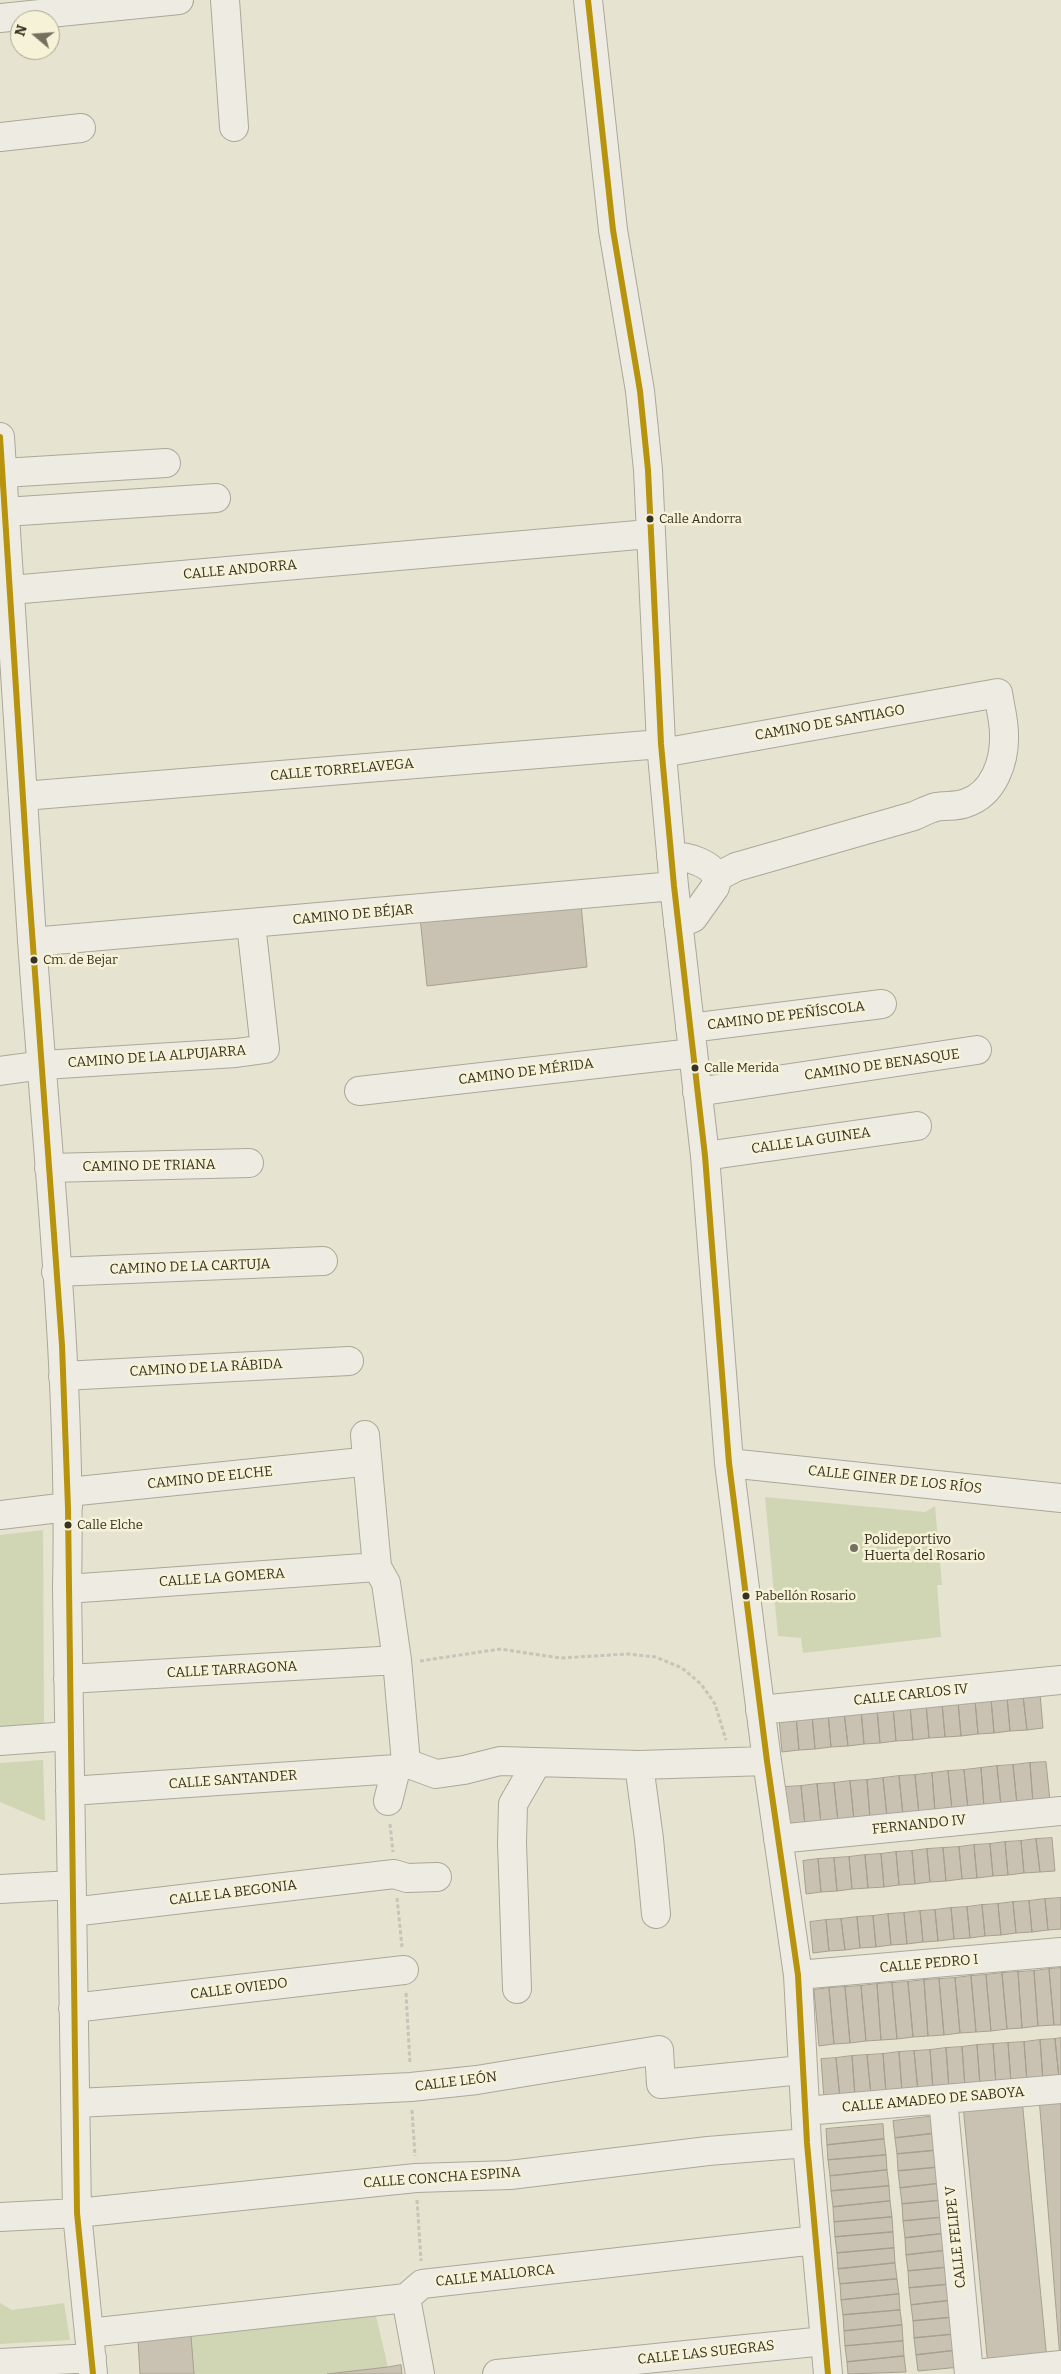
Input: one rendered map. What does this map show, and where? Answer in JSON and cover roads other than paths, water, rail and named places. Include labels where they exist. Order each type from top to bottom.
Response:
[{"type":"street","points":[[0,18],[179,0]]},
{"type":"street","points":[[225,0],[234,127]]},
{"type":"street","points":[[588,0],[613,230],[640,391],[648,470],[649,534],[661,749],[671,856],[705,1156],[729,1463],[760,1710],[798,1976],[804,2111],[828,2374]]},
{"type":"street","points":[[0,137],[80,128]]},
{"type":"street","points":[[0,436],[11,590],[10,719],[23,796],[63,1376],[68,1500],[68,1679],[77,2213],[92,2355]]},
{"type":"street","points":[[2,473],[166,463]]},
{"type":"street","points":[[6,512],[216,498]]},
{"type":"street","name":"CALLE ANDORRA","points":[[11,590],[649,534]]},
{"type":"street","name":"CAMINO DE SANTIAGO","points":[[661,749],[998,693],[1004,735],[1000,768],[992,783],[980,796],[962,804],[936,807],[914,816],[736,867],[717,877]]},
{"type":"street","name":"CALLE TORRELAVEGA","points":[[23,796],[661,749]]},
{"type":"street","points":[[671,856],[684,856],[711,869],[717,877],[715,887],[693,918],[678,924]]},
{"type":"street","name":"CAMINO DE BÉJAR","points":[[32,942],[674,886]]},
{"type":"street","name":"CAMINO DE LA ALPUJARRA","points":[[43,1065],[236,1053],[265,1049],[251,924]]},
{"type":"street","name":"CAMINO DE PEÑÍSCOLA","points":[[692,1040],[882,1004]]},
{"type":"street","name":"CAMINO DE MÉRIDA","points":[[359,1092],[692,1040]]},
{"type":"street","name":"CAMINO DE BENASQUE","points":[[697,1092],[977,1050]]},
{"type":"street","points":[[0,1071],[43,1065]]},
{"type":"street","name":"CALLE LA GUINEA","points":[[705,1156],[917,1126]]},
{"type":"street","name":"CAMINO DE TRIANA","points":[[49,1168],[248,1164]]},
{"type":"street","name":"CAMINO DE LA CARTUJA","points":[[56,1272],[323,1261]]},
{"type":"street","name":"CAMINO DE LA RÁBIDA","points":[[63,1376],[349,1361]]},
{"type":"street","points":[[366,1435],[377,1567],[386,1584],[397,1660],[401,1766],[388,1800]]},
{"type":"street","name":"CALLE GINER DE LOS RÍOS","points":[[729,1463],[1061,1498]]},
{"type":"street","name":"CAMINO DE ELCHE","points":[[0,1515],[68,1500],[352,1464]]},
{"type":"street","name":"CALLE LA GOMERA","points":[[67,1589],[377,1567]]},
{"type":"street","name":"CALLE TARRAGONA","points":[[68,1679],[397,1660]]},
{"type":"street","name":"CALLE CARLOS IV","points":[[760,1710],[1061,1683]]},
{"type":"street","points":[[0,1741],[69,1736]]},
{"type":"street","points":[[401,1766],[436,1774],[464,1770],[500,1761],[536,1764],[638,1765],[767,1761]]},
{"type":"street","points":[[517,1989],[512,1842],[513,1804],[536,1764]]},
{"type":"street","points":[[638,1765],[649,1839],[656,1914]]},
{"type":"street","name":"CALLE SANTANDER","points":[[70,1791],[401,1766]]},
{"type":"street","name":"FERNANDO IV","points":[[778,1839],[1061,1810]]},
{"type":"street","name":"CALLE LA BEGONIA","points":[[72,1912],[394,1874],[407,1878],[437,1877]]},
{"type":"street","points":[[0,1889],[72,1885]]},
{"type":"street","name":"CALLE PEDRO I","points":[[798,1976],[1061,1952]]},
{"type":"street","name":"CALLE OVIEDO","points":[[74,2008],[404,1970]]},
{"type":"street","name":"CALLE LEÓN","points":[[76,2102],[411,2087],[478,2080],[659,2050],[661,2084],[802,2070]]},
{"type":"street","name":"CALLE AMADEO DE SABOYA","points":[[804,2111],[1061,2089]]},
{"type":"street","name":"CALLE FELIPE V","points":[[943,2099],[969,2374]]},
{"type":"street","name":"CALLE CONCHA ESPINA","points":[[0,2217],[77,2213],[416,2178],[510,2175],[708,2151],[807,2143]]},
{"type":"street","name":"CALLE MALLORCA","points":[[0,2363],[92,2355],[414,2291],[816,2240]]},
{"type":"street","points":[[414,2291],[420,2374]]},
{"type":"street","name":"CALLE LAS SUEGRAS","points":[[497,2374],[826,2341]]},
{"type":"street","points":[[976,2374],[1061,2365]]},
{"type":"place","name":"Calle Andorra","points":[[650,519]]},
{"type":"place","name":"Cm. de Bejar","points":[[34,960]]},
{"type":"place","name":"Calle Merida","points":[[695,1068]]},
{"type":"place","name":"Calle Elche","points":[[68,1525]]},
{"type":"place","name":"Polideportivo Huerta del Rosario","points":[[854,1548]]},
{"type":"place","name":"Pabellón Rosario","points":[[746,1596]]}]
